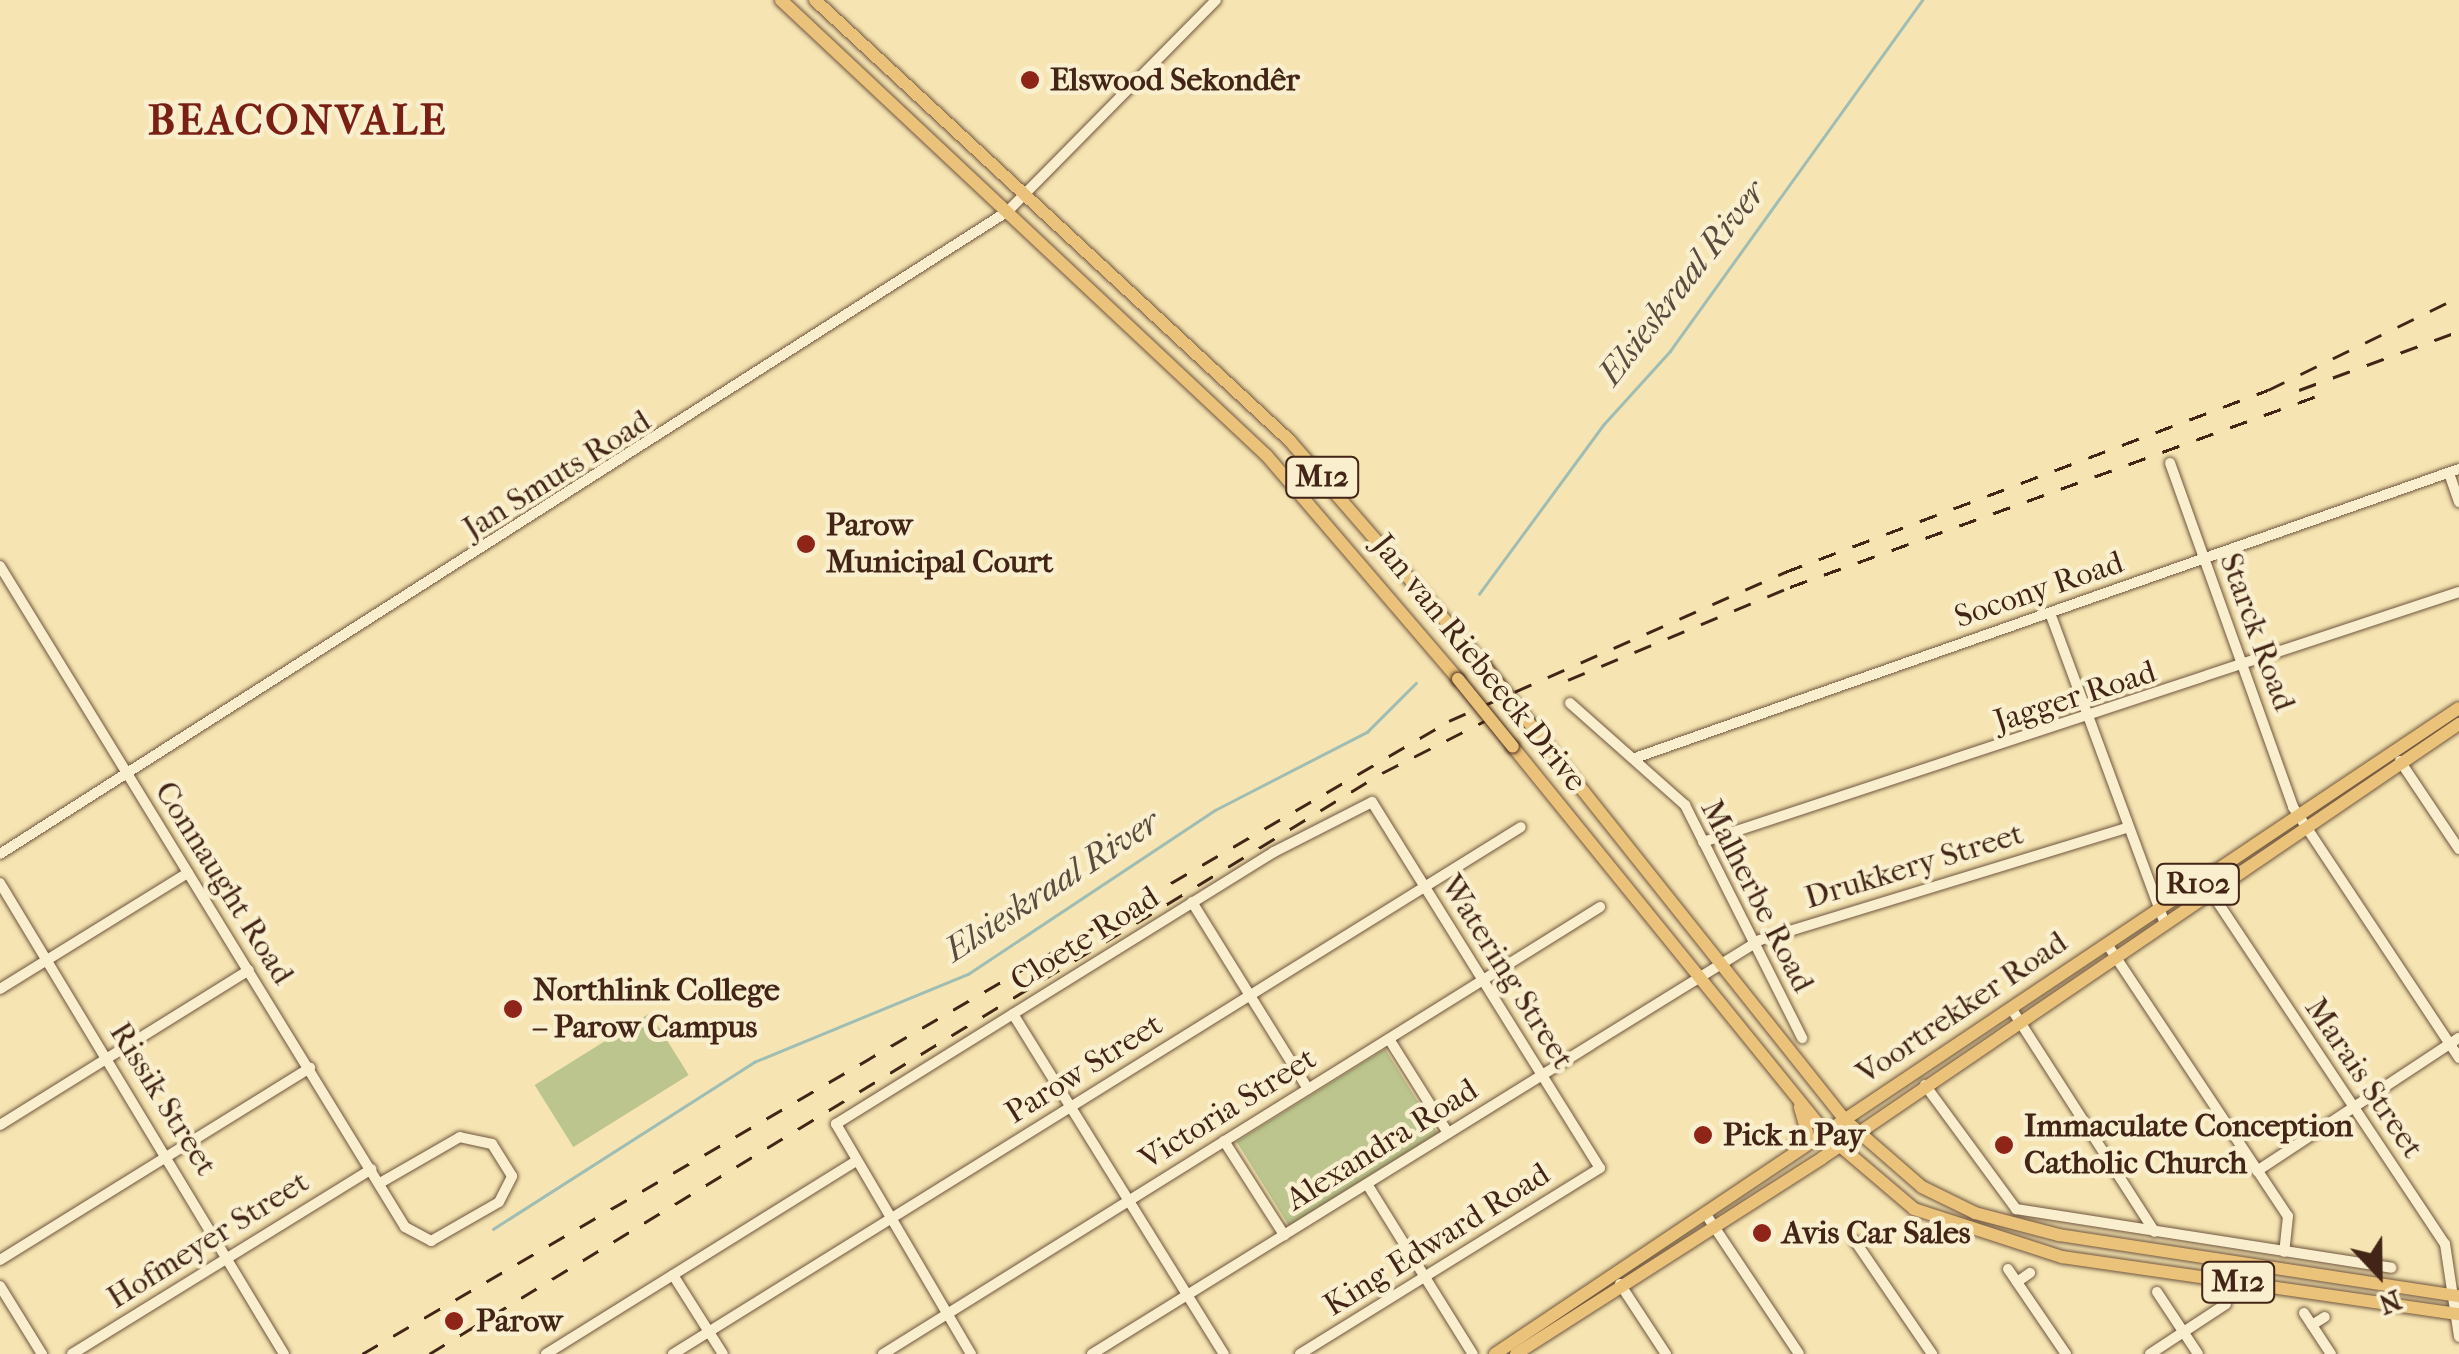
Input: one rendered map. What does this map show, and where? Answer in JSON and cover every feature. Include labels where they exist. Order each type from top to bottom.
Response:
[{"type":"main road","name":"Jan van Riebeeck Drive","points":[[781,0],[1267,456],[1458,680],[1838,1146]]},
{"type":"main road","name":"Jan van Riebeeck Drive","points":[[814,0],[1290,441],[1483,664],[1856,1132]]},
{"type":"main road","name":"Voortrekker Road","points":[[1709,1218],[1757,1178],[2015,1014],[2398,757],[2459,708]]},
{"type":"main road","name":"Voortrekker Road","points":[[2398,757],[2459,724]]},
{"type":"main road","name":"Voortrekker Road","points":[[1495,1354],[1525,1348],[1709,1218],[1838,1146],[2015,1014]]},
{"type":"main road","points":[[1757,1178],[1804,1137],[1796,1096]]},
{"type":"main road","name":"M12","points":[[1856,1132],[1922,1187],[1997,1220],[2456,1295]]},
{"type":"main road","name":"M12","points":[[1838,1146],[1914,1208],[2009,1246],[2456,1314]]},
{"type":"street","name":"Jan Smuts Road","points":[[0,854],[1008,211],[1026,198],[1216,0]]},
{"type":"street","name":"Starck Road","points":[[2170,463],[2303,821],[2454,1041],[2459,1058]]},
{"type":"street","name":"Socony Road","points":[[1635,758],[2454,471]]},
{"type":"street","points":[[2454,471],[2459,502]]},
{"type":"street","name":"Connaught Road","points":[[0,566],[406,1227],[431,1241],[499,1202],[511,1182],[506,1162],[492,1144],[460,1137],[380,1184]]},
{"type":"street","name":"Jagger Road","points":[[1703,842],[2244,669],[2459,592]]},
{"type":"street","points":[[2050,613],[2160,916]]},
{"type":"street","name":"Malherbe Road","points":[[1570,703],[1685,805],[1802,1038]]},
{"type":"street","points":[[2398,757],[2459,849]]},
{"type":"street","name":"Watering Street","points":[[1372,802],[1600,1168]]},
{"type":"street","name":"Cloete Road","points":[[853,1163],[834,1131],[1192,902],[1372,802]]},
{"type":"street","name":"Parow Street","points":[[673,1354],[1521,827]]},
{"type":"street","name":"Drukkery Street","points":[[1699,978],[1754,944],[2127,828]]},
{"type":"street","points":[[0,989],[188,873]]},
{"type":"street","name":"Rissik Street","points":[[0,884],[284,1340],[284,1354]]},
{"type":"street","name":"Marais Street","points":[[2207,886],[2448,1250],[2459,1338]]},
{"type":"street","points":[[1192,902],[1308,1090]]},
{"type":"street","name":"Victoria Street","points":[[883,1354],[1600,907]]},
{"type":"street","points":[[2111,950],[2290,1223],[2284,1252]]},
{"type":"street","points":[[0,1125],[249,970]]},
{"type":"street","name":"Alexandra Road","points":[[1092,1354],[1699,978]]},
{"type":"street","points":[[1013,1014],[1224,1354]]},
{"type":"street","points":[[2015,1014],[2155,1232]]},
{"type":"street","points":[[1389,1039],[1448,1133]]},
{"type":"street","points":[[2257,1172],[2454,1041]]},
{"type":"street","points":[[0,1260],[310,1068]]},
{"type":"street","points":[[1924,1085],[2006,1205],[2391,1268]]},
{"type":"street","points":[[1224,1140],[1284,1235]]},
{"type":"street","points":[[546,1354],[853,1163],[971,1354]]},
{"type":"street","name":"King Edward Road","points":[[1300,1354],[1600,1168]]},
{"type":"street","name":"Hofmeyer Street","points":[[72,1354],[371,1169]]},
{"type":"street","points":[[1367,1184],[1473,1354]]},
{"type":"street","points":[[1709,1218],[1799,1354]]},
{"type":"street","points":[[1854,1241],[1932,1354]]},
{"type":"street","points":[[2008,1269],[2066,1354]]},
{"type":"street","points":[[2017,1282],[2030,1273]]},
{"type":"street","points":[[673,1275],[723,1354]]},
{"type":"street","points":[[1617,1280],[1666,1354]]},
{"type":"street","points":[[0,1286],[42,1354]]},
{"type":"street","points":[[2157,1292],[2198,1354]]},
{"type":"street","points":[[2150,1354],[2226,1304]]},
{"type":"street","points":[[2304,1313],[2331,1354]]},
{"type":"street","points":[[2312,1325],[2324,1317]]},
{"type":"green space","points":[[650,1013],[689,1075],[573,1147],[535,1085]]},
{"type":"green space","points":[[1385,1049],[1437,1133],[1289,1226],[1237,1142]]},
{"type":"waterway","name":"Elsieskraal River","points":[[1479,594],[1603,425],[1670,351],[1922,0]]},
{"type":"waterway","name":"Elsieskraal River","points":[[493,1229],[754,1062],[968,974],[1215,810],[1367,732],[1416,683]]},
{"type":"railway","points":[[362,1354],[1449,721],[1785,572],[2268,390],[2459,297]]},
{"type":"railway","points":[[2299,390],[2459,331]]},
{"type":"railway","points":[[1568,680],[1790,587],[2325,393]]},
{"type":"railway","points":[[429,1354],[1382,773],[1532,697]]},
{"type":"place","name":"Elswood Sekondêr","points":[[1030,80]]},
{"type":"place","name":"Parow Municipal Court","points":[[806,544]]},
{"type":"place","name":"Northlink College – Parow Campus","points":[[513,1009]]},
{"type":"place","name":"Pick n Pay","points":[[1703,1135]]},
{"type":"place","name":"Immaculate Conception Catholic Church","points":[[2004,1145]]},
{"type":"place","name":"Avis Car Sales","points":[[1762,1233]]},
{"type":"place","name":"Parow","points":[[454,1321]]},
{"type":"district","name":"BEACONVALE","points":[[298,121]]}]
